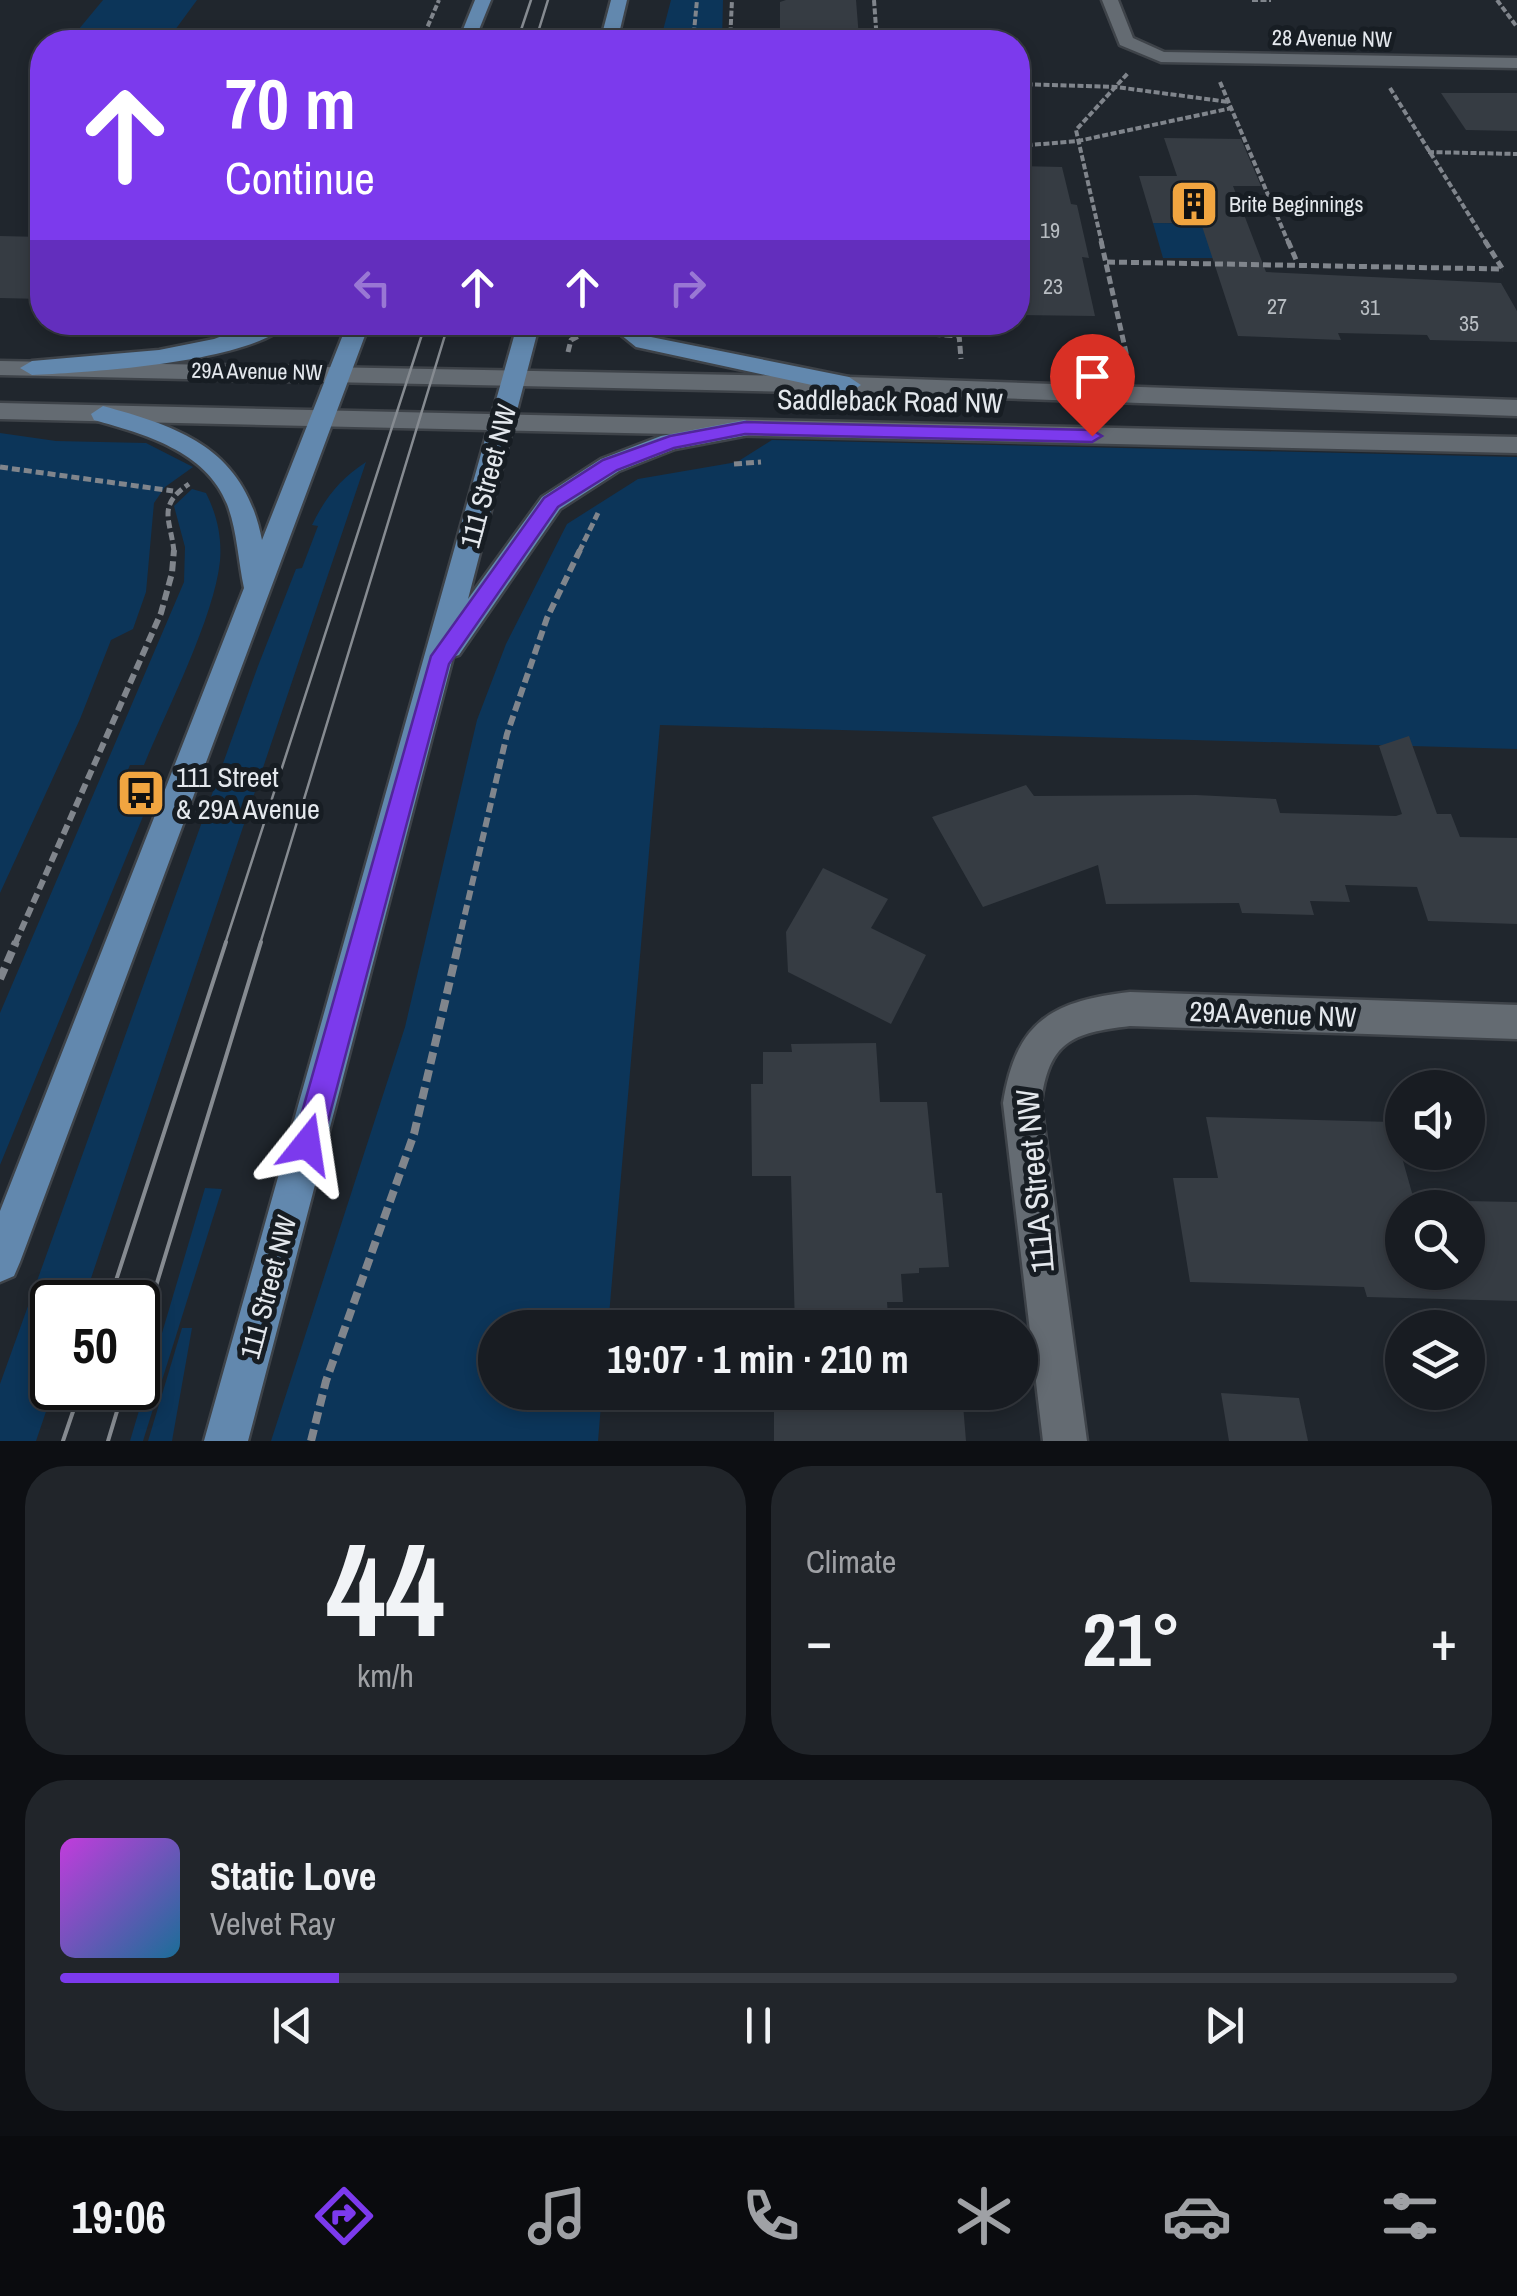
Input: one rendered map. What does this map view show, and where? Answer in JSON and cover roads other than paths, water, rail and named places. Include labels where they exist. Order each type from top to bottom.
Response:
[{"type":"main road","points":[[471,30],[482,0]]},
{"type":"main road","points":[[611,30],[620,0]]},
{"type":"main road","points":[[32,368],[170,356],[248,335]]},
{"type":"main road","points":[[0,1262],[354,335]]},
{"type":"main road","name":"111 Street NW","points":[[226,1441],[526,335]]},
{"type":"main road","points":[[634,335],[644,342],[849,385]]},
{"type":"main road","points":[[103,414],[169,434],[205,458],[232,487],[240,506],[257,587]]},
{"type":"main road","points":[[439,662],[551,502],[610,465],[670,442],[745,428]]},
{"type":"street","name":"28 Avenue NW","points":[[1110,0],[1121,34],[1146,52],[1183,58],[1517,63]]},
{"type":"street","name":"29A Avenue NW","points":[[0,368],[514,377]]},
{"type":"street","name":"Saddleback Road NW","points":[[514,377],[1517,408]]},
{"type":"street","name":"29A Avenue NW","points":[[0,411],[501,426]]},
{"type":"street","name":"Saddleback Road NW","points":[[501,426],[1517,445]]},
{"type":"street","name":"29A Avenue NW","points":[[1038,1044],[1070,1020],[1095,1012],[1130,1009],[1517,1022]]},
{"type":"street","name":"111A Street NW","points":[[1038,1044],[1024,1078],[1024,1127],[1065,1441]]},
{"type":"tram line","points":[[521,30],[531,0]]},
{"type":"tram line","points":[[539,30],[548,0]]},
{"type":"tram line","points":[[225,944],[422,335]]},
{"type":"tram line","points":[[260,944],[445,335]]},
{"type":"tram line","points":[[116,1280],[226,942]]},
{"type":"tram line","points":[[158,1280],[261,942]]},
{"type":"tram line","points":[[63,1441],[74,1410]]},
{"type":"tram line","points":[[108,1441],[117,1410]]},
{"type":"place","name":"Brite Beginnings","points":[[1194,204]]},
{"type":"place","name":"111 Street & 29A Avenue","points":[[141,793]]}]
